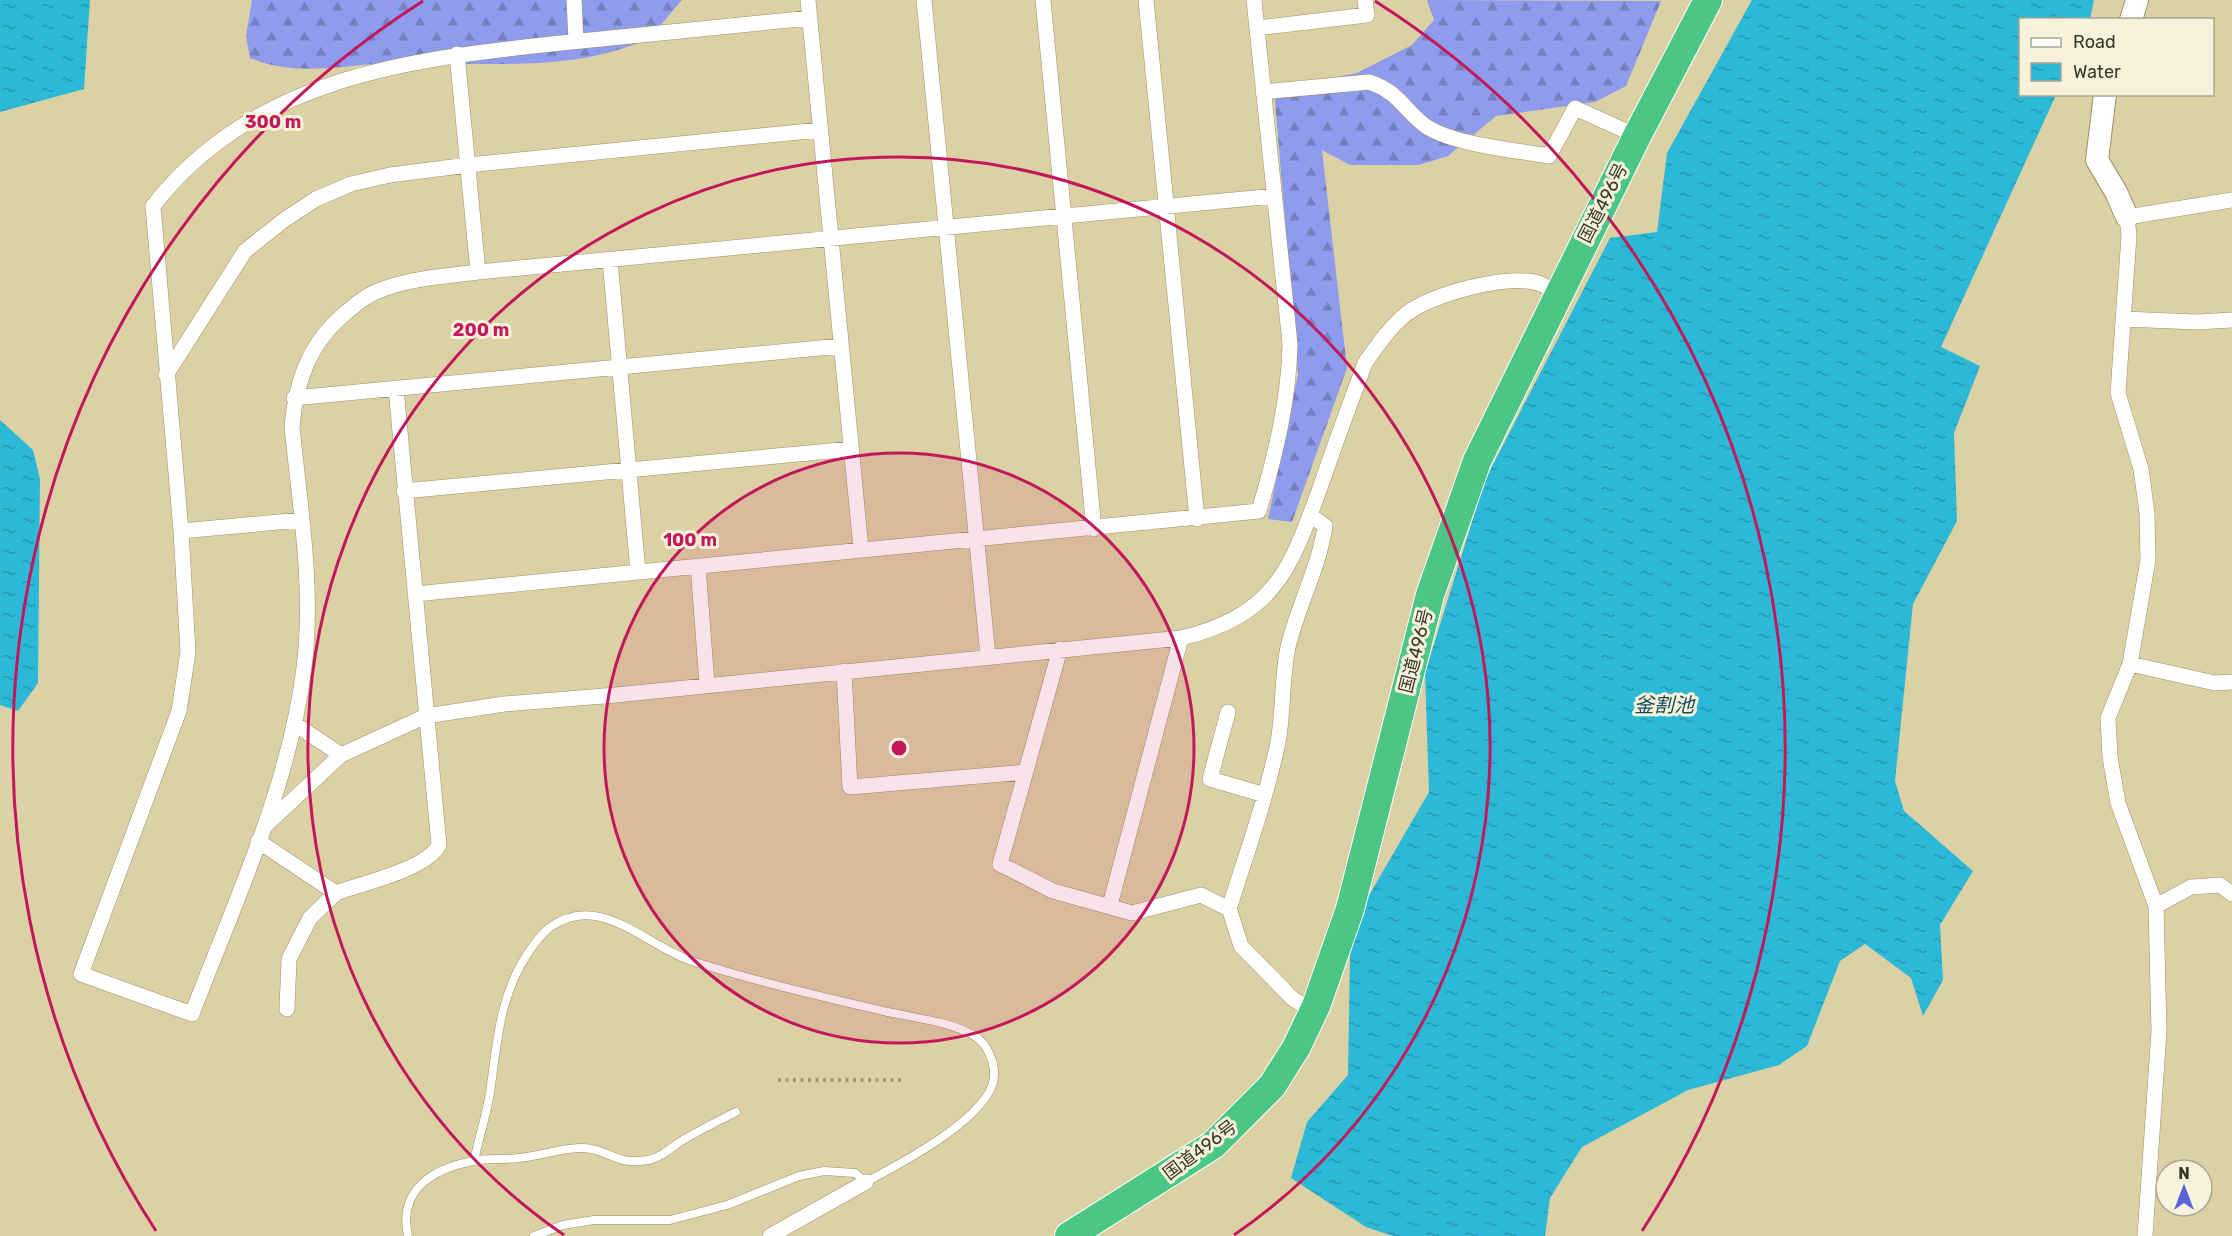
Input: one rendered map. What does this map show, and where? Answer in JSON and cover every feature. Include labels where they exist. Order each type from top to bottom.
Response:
[{"type":"highway","name":"国道496号","points":[[1069,1236],[1213,1145],[1244,1117],[1272,1086],[1296,1048],[1313,1012],[1350,909],[1430,595],[1478,461],[1558,294],[1708,0]]},
{"type":"street","points":[[574,0],[576,41]]},
{"type":"street","points":[[808,0],[861,549]]},
{"type":"street","points":[[924,0],[979,541],[988,656]]},
{"type":"street","points":[[1042,0],[1094,529]]},
{"type":"street","points":[[1146,0],[1197,519]]},
{"type":"street","points":[[415,594],[834,554],[861,549],[979,541],[1259,511],[1275,456],[1289,372],[1290,344],[1254,0]]},
{"type":"street","points":[[1257,28],[1366,15],[1365,0]]},
{"type":"street","points":[[2132,18],[2137,0]]},
{"type":"street","points":[[810,18],[457,54],[398,64],[293,98],[253,118],[208,148],[153,206],[152,220],[181,531],[188,652],[178,711],[81,974],[192,1014],[261,834],[295,724],[304,666],[308,603],[292,427],[294,398],[307,359],[318,340],[358,302],[381,289],[413,280],[478,272],[1274,196]]},
{"type":"street","points":[[457,54],[478,272]]},
{"type":"street","points":[[1263,92],[1369,82],[1384,87],[1398,97],[1427,127],[1465,141],[1549,156],[1575,108],[1637,136]]},
{"type":"street","points":[[2105,96],[2097,160],[2127,217],[2129,236],[2118,393],[2141,468],[2147,513],[2148,560],[2130,664],[2108,718],[2110,757],[2118,803],[2156,906],[2159,1031],[2145,1236]]},
{"type":"street","points":[[166,375],[245,251],[284,220],[316,199],[351,184],[390,175],[468,165],[820,130]]},
{"type":"street","points":[[2127,217],[2232,200]]},
{"type":"street","points":[[610,260],[638,572]]},
{"type":"street","points":[[261,834],[341,755],[426,716],[504,704],[616,695],[707,684],[1181,638],[1230,622],[1249,610],[1267,594],[1291,562],[1365,363],[1383,336],[1407,314],[1439,296],[1510,282],[1540,284],[1558,294]]},
{"type":"street","points":[[2123,320],[2197,322],[2232,320]]},
{"type":"street","points":[[294,398],[841,346]]},
{"type":"street","points":[[287,1009],[289,959],[310,918],[336,893],[415,865],[434,855],[440,845],[404,491],[396,389]]},
{"type":"street","points":[[404,491],[851,449]]},
{"type":"street","points":[[1310,515],[1325,525],[1321,554],[1302,598],[1288,647],[1281,690],[1278,744],[1265,795],[1229,908],[1241,946],[1292,998],[1313,1012]]},
{"type":"street","points":[[181,531],[301,520]]},
{"type":"street","points":[[698,566],[707,684]]},
{"type":"street","points":[[1110,905],[1181,638]]},
{"type":"street","points":[[1060,649],[1000,864],[1053,891],[1110,905],[1132,913],[1201,895],[1229,908]]},
{"type":"street","points":[[2130,664],[2215,683],[2232,682]]},
{"type":"street","points":[[844,671],[850,787],[1026,772]]},
{"type":"street","points":[[1228,712],[1210,779],[1265,795]]},
{"type":"street","points":[[295,724],[341,755]]},
{"type":"street","points":[[261,834],[336,893]]},
{"type":"street","points":[[2156,906],[2191,887],[2220,885],[2232,894]]},
{"type":"street","points":[[770,1236],[866,1182]]},
{"type":"lane","points":[[474,1161],[490,1094],[502,1008],[517,969],[546,930],[579,915],[610,918],[689,960],[845,1002],[951,1027],[976,1036],[986,1047],[992,1061],[994,1078],[989,1094],[970,1114],[924,1152],[866,1182],[855,1173],[824,1172],[799,1176],[727,1205],[670,1220],[594,1220],[563,1225],[534,1236]]},
{"type":"lane","points":[[408,1236],[407,1204],[414,1191],[444,1170],[474,1161],[502,1161],[584,1148],[625,1162],[649,1160],[663,1156],[685,1139],[736,1113]]},
{"type":"path","points":[[778,1080],[902,1080]]},
{"type":"green space","points":[[252,0],[682,0],[657,29],[641,42],[612,52],[582,58],[521,64],[398,63],[305,69],[287,68],[250,58],[246,36]]},
{"type":"green space","points":[[1427,0],[1661,1],[1626,86],[1595,102],[1496,116],[1448,156],[1419,165],[1350,165],[1322,150],[1347,368],[1292,522],[1268,519],[1298,374],[1274,89],[1357,73],[1412,45],[1434,20]]},
{"type":"water","points":[[0,0],[90,0],[84,89],[0,112]]},
{"type":"water","name":"釜割池","points":[[1752,0],[2094,0],[2090,18],[2019,18],[2019,96],[2056,96],[1941,347],[1980,366],[1954,433],[1957,521],[1913,604],[1895,781],[1904,811],[1973,871],[1940,925],[1943,980],[1923,1016],[1911,978],[1865,944],[1840,961],[1807,1046],[1779,1065],[1688,1090],[1582,1147],[1550,1198],[1545,1236],[1393,1236],[1366,1227],[1291,1178],[1307,1122],[1348,1075],[1350,954],[1368,897],[1429,792],[1425,673],[1485,480],[1610,238],[1657,232],[1667,153]]},
{"type":"water","points":[[0,420],[33,450],[40,479],[38,683],[18,711],[0,705]]}]
